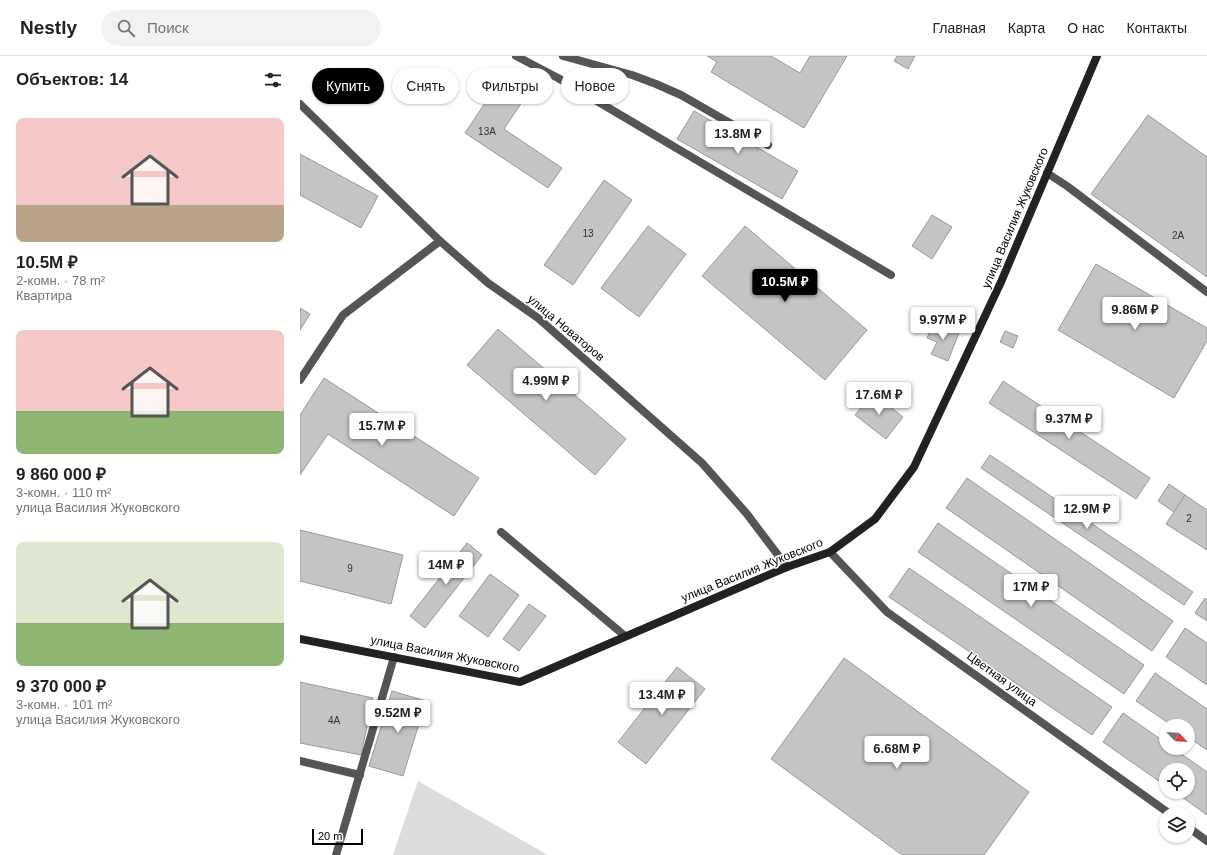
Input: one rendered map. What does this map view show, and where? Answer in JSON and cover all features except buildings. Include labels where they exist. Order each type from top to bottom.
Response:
[{"type":"street","points":[[516,56],[558,78],[891,275]]},
{"type":"street","points":[[563,56],[632,75],[656,84],[681,95],[768,145]]},
{"type":"street","name":"улица Василия Жуковского","points":[[300,639],[520,682],[786,567],[830,552],[875,519],[914,467],[1001,282],[1096,56]]},
{"type":"street","name":"улица Новаторов","points":[[300,104],[440,241],[488,283],[538,318],[702,463],[747,514],[786,567]]},
{"type":"street","points":[[1047,173],[1207,292]]},
{"type":"street","points":[[300,380],[342,315],[440,241]]},
{"type":"street","points":[[501,532],[625,636]]},
{"type":"street","name":"Цветная улица","points":[[830,552],[887,612],[1160,807]]},
{"type":"street","points":[[336,855],[394,657]]},
{"type":"street","points":[[300,761],[360,775]]},
{"type":"street","points":[[1195,832],[1207,841]]},
{"type":"shaded area","points":[[418,781],[548,855],[393,855]]}]
